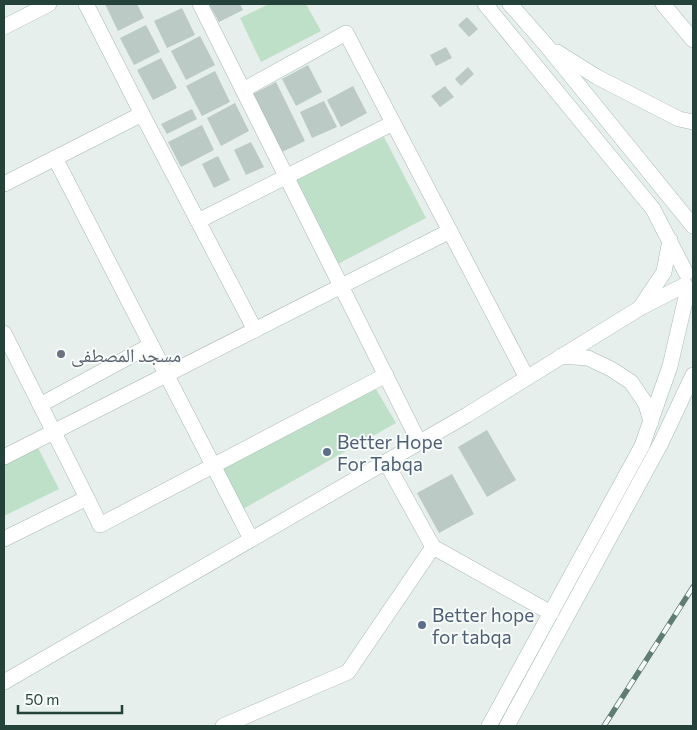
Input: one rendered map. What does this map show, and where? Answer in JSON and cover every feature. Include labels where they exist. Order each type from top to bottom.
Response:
[{"type":"street","points":[[86,4],[255,330]]},
{"type":"street","points":[[200,4],[419,442]]},
{"type":"street","points":[[485,4],[653,209],[670,240],[689,283],[670,366],[642,446],[489,726]]},
{"type":"street","points":[[510,4],[546,45],[693,226]]},
{"type":"street","points":[[662,4],[693,40]]},
{"type":"street","points":[[4,27],[42,5]]},
{"type":"street","points":[[243,90],[346,33],[527,378]]},
{"type":"street","points":[[546,45],[597,77],[680,119],[693,122]]},
{"type":"street","points":[[4,184],[142,114]]},
{"type":"street","points":[[198,221],[393,123]]},
{"type":"street","points":[[55,158],[251,539]]},
{"type":"street","points":[[4,457],[450,231]]},
{"type":"street","points":[[640,308],[664,272],[670,240]]},
{"type":"street","points":[[4,682],[386,462],[640,308],[689,283]]},
{"type":"street","points":[[4,334],[100,525],[386,375]]},
{"type":"street","points":[[40,405],[152,345]]},
{"type":"street","points":[[561,356],[588,358],[611,369],[631,382],[646,404],[651,422]]},
{"type":"street","points":[[507,726],[661,443],[693,375]]},
{"type":"street","points":[[386,462],[433,547],[551,613]]},
{"type":"street","points":[[4,538],[87,498]]},
{"type":"street","points":[[223,726],[348,672],[433,547]]},
{"type":"green space","points":[[269,4],[306,4],[321,31],[261,62],[240,18]]},
{"type":"green space","points":[[384,137],[426,218],[336,265],[295,181]]},
{"type":"green space","points":[[376,389],[396,423],[243,509],[222,467]]},
{"type":"green space","points":[[37,446],[59,489],[4,516],[4,462]]},
{"type":"building","points":[[105,4],[137,4],[144,18],[118,31]]},
{"type":"building","points":[[209,4],[240,4],[243,10],[219,22]]},
{"type":"building","points":[[182,8],[195,35],[167,48],[154,21]]},
{"type":"building","points":[[467,17],[478,29],[469,37],[458,25]]},
{"type":"building","points":[[146,25],[160,52],[134,65],[120,38]]},
{"type":"building","points":[[200,36],[215,65],[186,80],[171,51]]},
{"type":"building","points":[[446,47],[452,58],[436,66],[430,55]]},
{"type":"building","points":[[161,58],[177,88],[153,100],[137,70]]},
{"type":"building","points":[[308,65],[322,92],[296,106],[282,79]]},
{"type":"building","points":[[468,67],[474,74],[461,86],[455,79]]},
{"type":"building","points":[[215,71],[230,102],[202,116],[186,86]]},
{"type":"building","points":[[276,82],[305,141],[282,152],[253,94]]},
{"type":"building","points":[[353,86],[367,113],[341,127],[327,100]]},
{"type":"building","points":[[445,86],[454,97],[440,107],[431,96]]},
{"type":"building","points":[[324,101],[337,127],[312,138],[300,112]]},
{"type":"building","points":[[235,103],[249,131],[221,146],[207,118]]},
{"type":"building","points":[[192,109],[197,119],[167,134],[161,124]]},
{"type":"building","points":[[202,125],[214,150],[181,167],[168,142]]},
{"type":"building","points":[[251,142],[264,167],[246,175],[234,150]]},
{"type":"building","points":[[218,156],[230,180],[214,188],[202,164]]},
{"type":"building","points":[[487,430],[516,480],[487,497],[458,447]]},
{"type":"building","points":[[452,474],[474,514],[439,533],[417,493]]},
{"type":"railway","points":[[604,726],[693,587]]},
{"type":"place","name":"مسجد المصطفى","points":[[61,354]]},
{"type":"place","name":"Better Hope For Tabqa","points":[[327,452]]},
{"type":"place","name":"Better hope for tabqa","points":[[422,625]]}]
